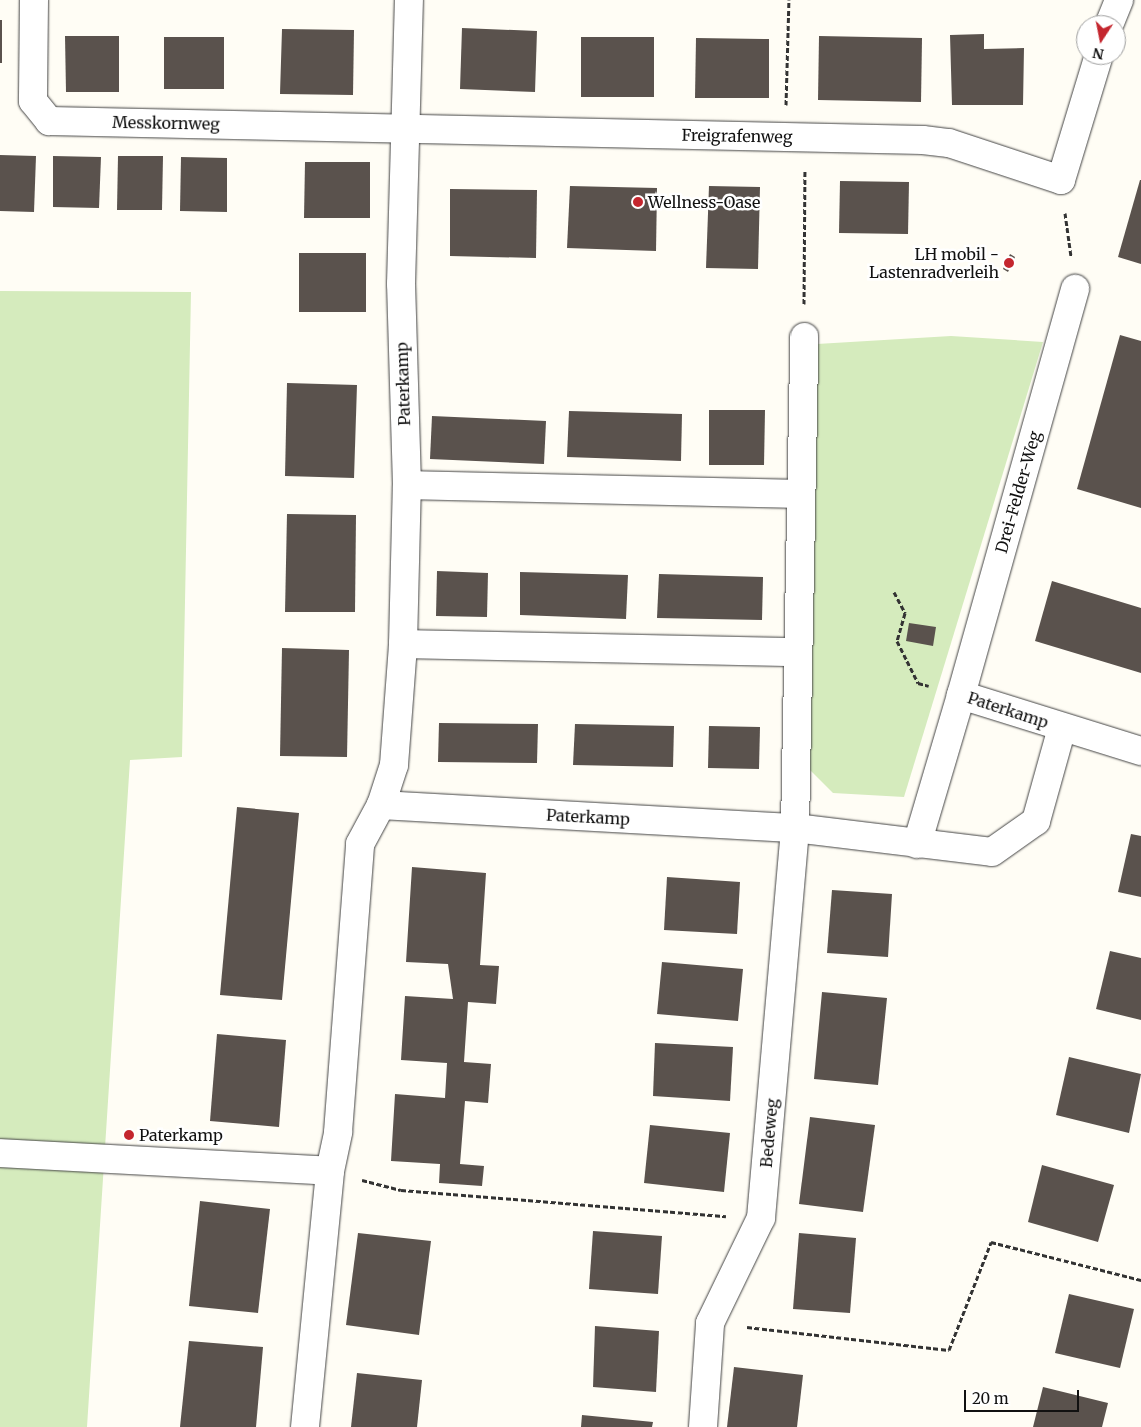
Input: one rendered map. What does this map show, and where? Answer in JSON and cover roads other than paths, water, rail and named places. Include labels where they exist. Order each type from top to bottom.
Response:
[{"type":"street","name":"Messkornweg","points":[[34,0],[33,101],[49,120],[408,129]]},
{"type":"street","points":[[408,129],[409,0]]},
{"type":"street","points":[[1113,15],[1119,0]]},
{"type":"street","name":"Freigrafenweg","points":[[408,129],[949,143],[1061,180],[1096,65]]},
{"type":"street","name":"Paterkamp","points":[[305,1427],[330,1171],[338,1132],[360,844],[382,805],[394,765],[403,644],[407,485],[400,284],[408,129]]},
{"type":"street","name":"Drei-Felder-Weg","points":[[961,695],[1076,289]]},
{"type":"street","points":[[795,828],[799,494],[804,337]]},
{"type":"street","points":[[407,485],[799,494]]},
{"type":"street","points":[[403,644],[797,652]]},
{"type":"street","name":"Paterkamp","points":[[917,844],[961,695],[1062,728],[1141,751]]},
{"type":"street","name":"Paterkamp","points":[[382,805],[795,828],[992,852],[1036,821],[1062,728]]},
{"type":"street","name":"Bedeweg","points":[[703,1427],[710,1323],[761,1218],[795,828]]},
{"type":"street","points":[[0,1153],[330,1171]]},
{"type":"place","name":"Wellness-Oase","points":[[638,202]]},
{"type":"place","name":"LH mobil - Lastenradverleih","points":[[1009,263]]},
{"type":"place","name":"Paterkamp","points":[[129,1135]]}]
